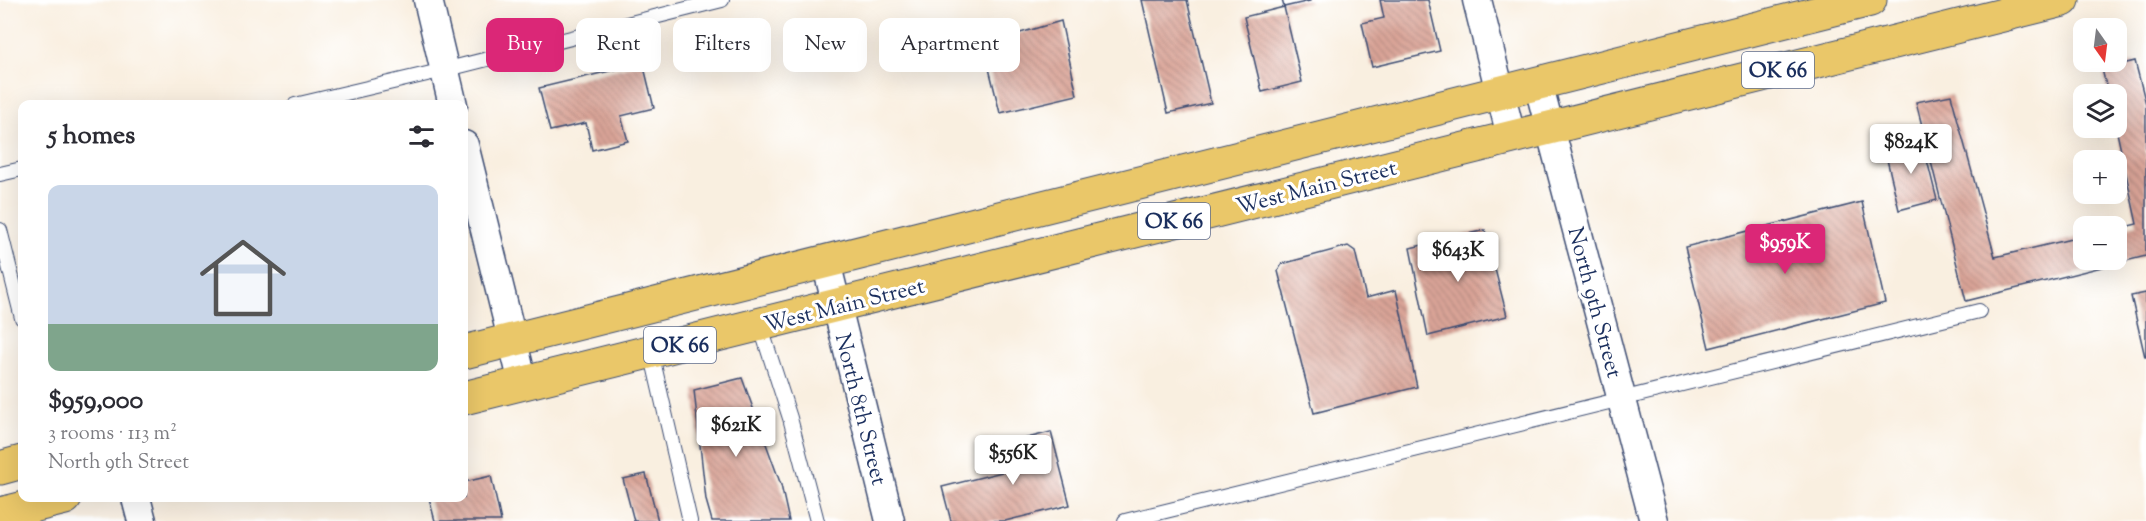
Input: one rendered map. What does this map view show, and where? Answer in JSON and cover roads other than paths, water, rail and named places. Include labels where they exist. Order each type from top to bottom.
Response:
[{"type":"main road","name":"West Main Street","points":[[468,351],[1501,93],[1836,4],[1870,0]]},
{"type":"main road","name":"West Main Street","points":[[468,397],[2063,0]]},
{"type":"main road","points":[[0,468],[18,463]]},
{"type":"main road","points":[[0,514],[49,502]]},
{"type":"street","points":[[428,0],[452,100]]},
{"type":"street","points":[[1477,0],[1512,136]]},
{"type":"street","name":"North 9th Street","points":[[1538,83],[1654,521]]},
{"type":"street","points":[[468,162],[524,383]]},
{"type":"street","name":"North 8th Street","points":[[826,262],[890,521]]},
{"type":"street","points":[[137,502],[142,521]]},
{"type":"lane","points":[[316,100],[722,0]]},
{"type":"lane","points":[[0,174],[18,170]]},
{"type":"lane","points":[[0,230],[18,302]]},
{"type":"lane","points":[[1125,521],[1979,311]]},
{"type":"lane","points":[[760,325],[790,418],[817,521]]},
{"type":"lane","points":[[651,352],[690,521]]}]
